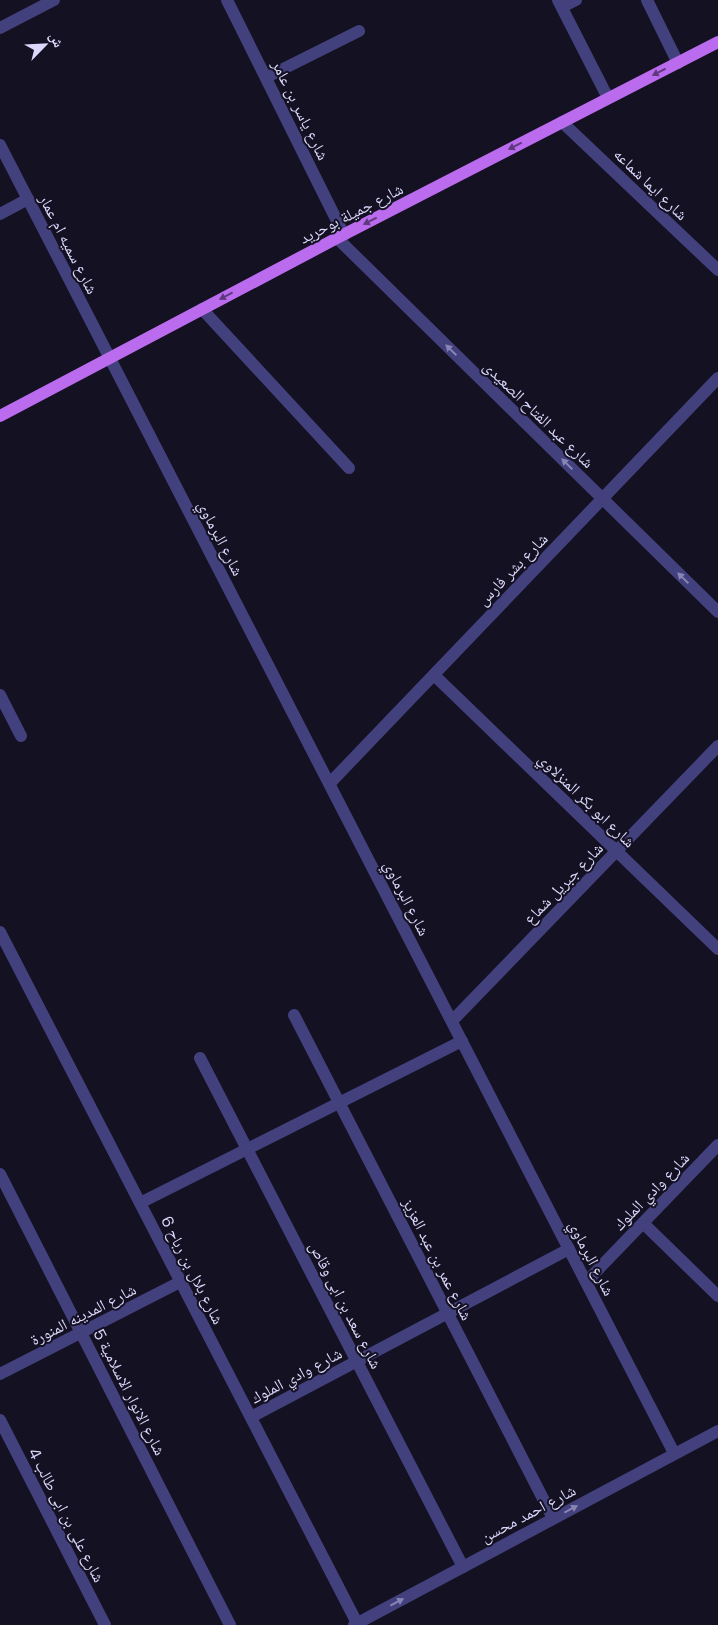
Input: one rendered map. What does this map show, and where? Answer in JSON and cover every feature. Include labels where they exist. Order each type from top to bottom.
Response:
[{"type":"main road","name":"شارع جميلة بوحريد","points":[[0,416],[341,236],[718,42]]},
{"type":"street","points":[[0,28],[54,0]]},
{"type":"street","name":"شارع ياسر بن عامر","points":[[227,0],[267,78],[341,236]]},
{"type":"street","points":[[576,0],[560,4],[608,98]]},
{"type":"street","points":[[647,0],[678,62]]},
{"type":"street","points":[[267,78],[359,31]]},
{"type":"street","name":"شارع ايما شماعه","points":[[562,122],[718,270]]},
{"type":"street","name":"شارع سميه ام عمار","points":[[0,145],[110,358]]},
{"type":"street","points":[[0,214],[28,199]]},
{"type":"street","name":"شارع عبد الفتاح الصعيدى","points":[[341,236],[602,499],[718,612]]},
{"type":"street","points":[[202,309],[349,468]]},
{"type":"street","name":"شارع البرماوي","points":[[110,358],[674,1454]]},
{"type":"street","name":"شارع بشر فارس","points":[[330,783],[718,378]]},
{"type":"street","name":"شارع ابو بكر المنزلاوي","points":[[434,675],[718,949]]},
{"type":"street","points":[[0,695],[21,736]]},
{"type":"street","name":"شارع جبريل شماع","points":[[452,1022],[718,746]]},
{"type":"street","name":"شارع بلال بن رباح 6","points":[[0,932],[356,1624]]},
{"type":"street","name":"شارع عمر بن عبد العزيز","points":[[294,1015],[553,1518]]},
{"type":"street","points":[[140,1203],[462,1041]]},
{"type":"street","name":"شارع سعد بن ابى وقاص","points":[[200,1058],[462,1567]]},
{"type":"street","name":"شارع وادي الملوك","points":[[586,1282],[718,1145]]},
{"type":"street","name":"شارع الانوار الاسلامية 5","points":[[0,1174],[230,1625]]},
{"type":"street","points":[[643,1223],[718,1296]]},
{"type":"street","name":"شارع وادي الملوك","points":[[251,1417],[569,1249]]},
{"type":"street","name":"شارع المدينه المنورة","points":[[0,1374],[180,1282]]},
{"type":"street","name":"شارع على بن ابى طالب 4","points":[[0,1420],[105,1625]]},
{"type":"street","name":"شارع احمد محسن","points":[[356,1624],[718,1431]]}]
